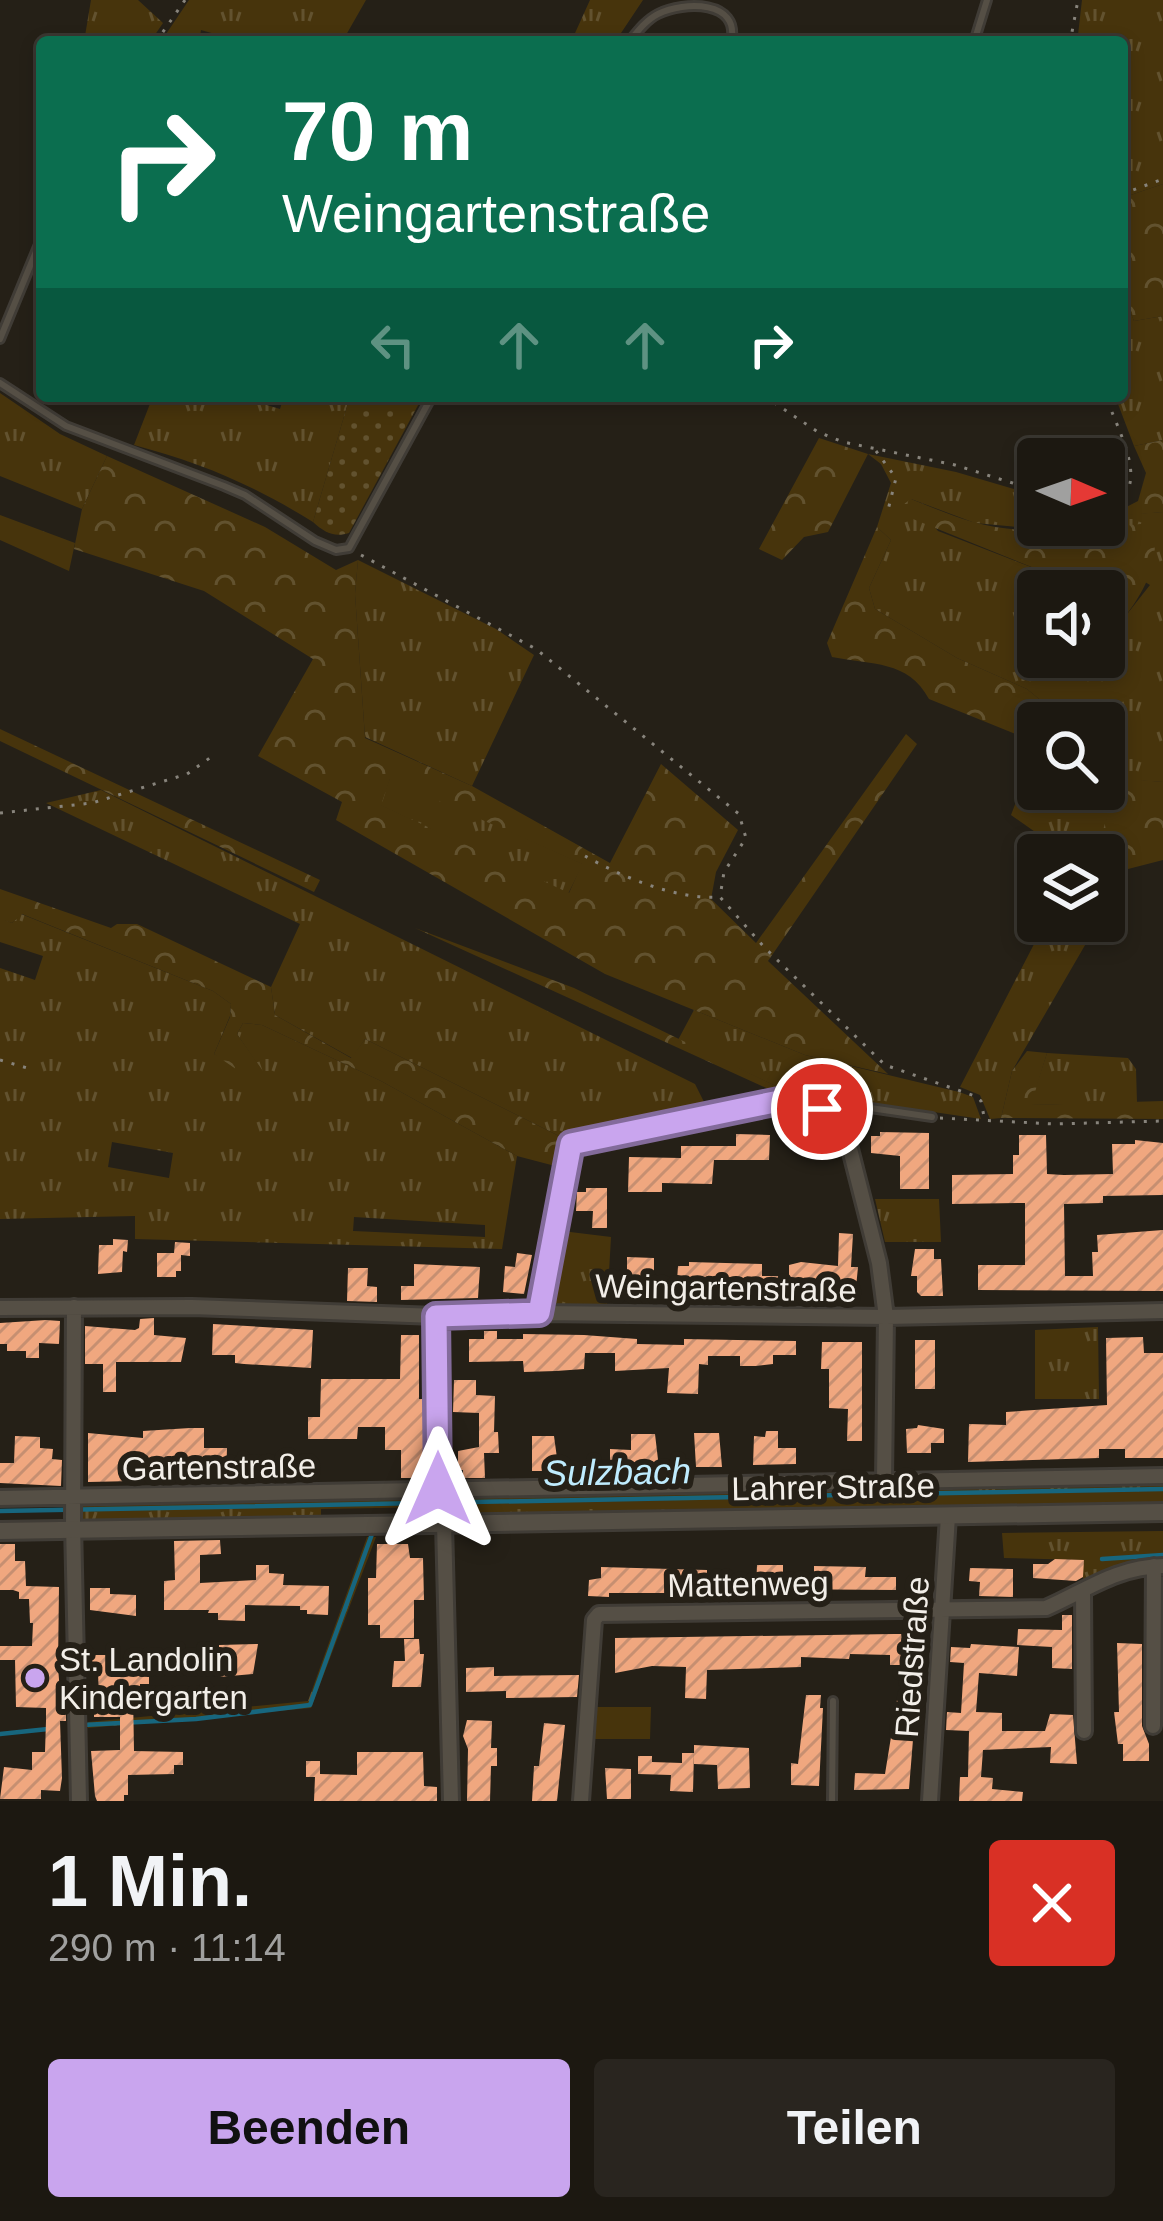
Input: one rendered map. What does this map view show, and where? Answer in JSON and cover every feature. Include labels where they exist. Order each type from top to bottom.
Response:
[{"type":"street","points":[[539,1313],[571,1144],[784,1100],[805,1100],[841,1125],[859,1174],[879,1263],[886,1317],[884,1480]]},
{"type":"street","name":"Weingartenstraße","points":[[0,1307],[192,1306],[436,1316],[886,1317],[1163,1311]]},
{"type":"street","name":"Gartenstraße","points":[[74,1307],[79,1801]]},
{"type":"street","points":[[436,1316],[438,1489]]},
{"type":"street","name":"Gartenstraße","points":[[0,1498],[1163,1476]]},
{"type":"street","name":"Lahrer Straße","points":[[0,1531],[1163,1512]]},
{"type":"street","name":"Riedstraße","points":[[930,1801],[948,1516]]},
{"type":"street","points":[[444,1522],[451,1801]]},
{"type":"street","name":"Mattenweg","points":[[581,1801],[594,1620],[599,1614],[1046,1608],[1113,1573],[1158,1566],[1153,1726]]},
{"type":"street","points":[[1083,1592],[1084,1731]]},
{"type":"lane","points":[[976,36],[987,0]]},
{"type":"lane","points":[[635,36],[653,16],[678,4],[707,4],[727,17],[732,36]]},
{"type":"lane","points":[[0,339],[36,251]]},
{"type":"lane","points":[[0,383],[67,426],[224,486],[336,550],[349,548],[429,402]]},
{"type":"lane","points":[[822,1109],[843,1104],[932,1117]]},
{"type":"lane","points":[[832,1801],[833,1701]]},
{"type":"path","points":[[160,36],[185,0]]},
{"type":"path","points":[[1068,36],[1078,0]]},
{"type":"path","points":[[1128,192],[1163,179]]},
{"type":"path","points":[[773,402],[818,432],[1017,484]]},
{"type":"path","points":[[1108,402],[1121,438]]},
{"type":"path","points":[[875,450],[896,478],[888,511]]},
{"type":"path","points":[[1125,451],[1133,474],[1131,491],[1125,497]]},
{"type":"path","points":[[349,548],[536,649],[740,814],[746,838],[724,872],[720,897]]},
{"type":"path","points":[[0,813],[92,803],[187,774],[214,755]]},
{"type":"path","points":[[585,856],[608,869],[688,895],[720,897],[765,949],[885,1065],[975,1096],[981,1101],[985,1122]]},
{"type":"path","points":[[0,1060],[34,1070]]},
{"type":"path","points":[[932,1117],[985,1122],[1163,1121]]},
{"type":"green space","points":[[91,0],[138,0],[163,23],[154,36],[85,36]]},
{"type":"green space","points":[[189,0],[366,0],[345,36],[222,36],[201,30],[200,36],[165,36]]},
{"type":"green space","points":[[590,0],[643,0],[619,36],[574,36]]},
{"type":"green space","points":[[1082,0],[1163,0],[1163,184],[1128,196],[1128,36],[1078,35]]},
{"type":"green space","points":[[1163,184],[1163,316],[1134,321],[1128,306],[1128,196]]},
{"type":"green space","points":[[1128,306],[1134,321],[1163,316],[1163,440],[1134,446],[1117,402],[1128,402]]},
{"type":"green space","points":[[0,393],[60,434],[107,456],[82,509],[0,476]]},
{"type":"green space","points":[[151,402],[257,402],[280,409],[282,402],[348,402],[313,522],[226,476],[134,445]]},
{"type":"green space","points":[[348,402],[420,402],[349,533],[334,534],[313,522]]},
{"type":"green space","points":[[819,438],[868,454],[828,532],[804,537],[782,560],[759,549]]},
{"type":"green space","points":[[1163,440],[1163,512],[1125,515],[1125,508],[1138,501],[1146,473],[1134,446]]},
{"type":"green space","points":[[868,454],[1017,490],[1017,527],[975,523],[911,499],[938,531],[1039,570],[1017,570],[1017,678],[1125,678],[1125,617],[1150,585],[1085,546],[1125,546],[1125,515],[1163,512],[1163,782],[1125,779],[1125,702],[1043,702],[1027,689],[957,658],[875,609],[869,588],[891,540],[877,527],[891,483],[881,464]]},
{"type":"green space","points":[[107,456],[265,527],[336,570],[358,560],[355,594],[365,738],[472,786],[610,863],[661,764],[738,830],[716,872],[711,899],[756,943],[906,734],[917,744],[768,961],[888,1074],[805,1055],[605,974],[336,820],[342,802],[258,756],[313,659],[204,591],[74,549],[82,509]],"holes":[[[390,779],[582,864],[569,893],[381,805]]]},
{"type":"green space","points":[[911,499],[973,522],[1017,530],[1017,546],[1125,546],[1125,525],[1151,523],[1155,548],[1150,573],[1125,617],[1125,570],[1039,570],[908,517],[904,504]]},
{"type":"green space","points":[[0,515],[75,543],[69,571],[0,540]]},
{"type":"green space","points":[[877,527],[891,540],[869,588],[875,609],[957,658],[1027,689],[1043,702],[1017,702],[1017,735],[929,699],[900,671],[832,657],[827,643]]},
{"type":"green space","points":[[358,560],[496,629],[534,655],[472,786],[365,737],[355,594]]},
{"type":"green space","points":[[0,729],[320,880],[314,892],[0,741]]},
{"type":"green space","points":[[390,778],[583,864],[568,894],[380,805]]},
{"type":"green space","points":[[1125,779],[1163,782],[1163,860],[1128,869],[1125,834],[1102,834],[1109,810],[1125,810]]},
{"type":"green space","points":[[101,790],[695,1084],[706,1106],[567,1140],[365,1039],[352,1058],[275,1015],[271,987],[300,924],[46,803]]},
{"type":"green space","points":[[1017,799],[1017,810],[1109,810],[1103,834],[1038,834],[1011,815]]},
{"type":"green space","points":[[0,889],[111,928],[137,924],[271,987],[275,1015],[351,1058],[365,1039],[567,1140],[559,1167],[517,1156],[381,1081],[262,1025],[243,1023],[237,1034],[270,1081],[268,1091],[214,1054],[231,1004],[213,991],[22,914],[12,923],[0,919]]},
{"type":"green space","points":[[21,914],[213,991],[231,1004],[214,1054],[269,1081],[237,1034],[243,1023],[262,1025],[381,1081],[517,1156],[502,1249],[135,1239],[135,1216],[0,1219],[0,968],[35,980],[43,956],[0,942],[0,918],[12,923]],"holes":[[[112,1142],[173,1153],[169,1178],[108,1167]],[[354,1217],[485,1225],[485,1237],[353,1231]]]},
{"type":"green space","points":[[415,928],[574,988],[784,1090],[775,1092]]},
{"type":"green space","points":[[1035,942],[1087,942],[1012,1071],[1001,1118],[990,1119],[980,1095],[960,1087]]},
{"type":"green space","points":[[694,1010],[805,1055],[973,1097],[981,1119],[784,1090],[678,1040]]},
{"type":"green space","points":[[1027,1051],[1047,1053],[1031,1105],[1163,1101],[1163,1119],[1001,1118],[1012,1071]]},
{"type":"green space","points":[[1047,1053],[1128,1058],[1136,1069],[1137,1103],[1030,1105]]},
{"type":"green space","points":[[875,1199],[939,1199],[941,1242],[885,1242]]},
{"type":"green space","points":[[562,1231],[611,1237],[607,1307],[547,1306]]},
{"type":"green space","points":[[1098,1327],[1099,1399],[1035,1399],[1035,1330]]},
{"type":"green space","points":[[1163,1485],[1163,1502],[436,1514],[436,1498]]},
{"type":"green space","points":[[431,1496],[431,1507],[321,1509],[321,1517],[80,1523],[80,1504]]},
{"type":"green space","points":[[1163,1531],[1163,1562],[1120,1565],[1083,1581],[1083,1560],[1004,1558],[1002,1533]]},
{"type":"green space","points":[[367,1537],[376,1537],[311,1708],[88,1728],[88,1722],[308,1701]]},
{"type":"green space","points":[[597,1707],[651,1707],[650,1739],[594,1739]]},
{"type":"building","points":[[880,1132],[929,1133],[929,1189],[900,1189],[900,1156],[871,1153],[871,1136],[880,1136]]},
{"type":"building","points":[[736,1134],[770,1135],[769,1160],[714,1160],[712,1184],[662,1183],[662,1192],[628,1192],[629,1157],[681,1158],[681,1146],[736,1146]]},
{"type":"building","points":[[1019,1135],[1046,1135],[1047,1174],[1064,1175],[1113,1174],[1112,1144],[1163,1143],[1163,1195],[1103,1196],[1103,1203],[1064,1204],[1065,1276],[1093,1276],[1097,1235],[1163,1230],[1163,1291],[978,1290],[978,1265],[1025,1265],[1025,1203],[952,1204],[952,1175],[1013,1174]]},
{"type":"building","points":[[586,1188],[607,1188],[607,1228],[592,1228],[593,1211],[576,1211],[577,1192],[586,1192]]},
{"type":"building","points":[[839,1233],[853,1234],[851,1267],[858,1267],[855,1298],[627,1293],[627,1257],[654,1258],[654,1281],[677,1281],[678,1266],[689,1266],[689,1262],[762,1264],[762,1276],[789,1276],[789,1265],[801,1262],[838,1266]]},
{"type":"building","points":[[113,1239],[128,1240],[122,1272],[98,1274],[99,1245],[113,1245]]},
{"type":"building","points":[[175,1242],[190,1243],[190,1256],[181,1255],[176,1277],[157,1277],[157,1253],[174,1253]]},
{"type":"building","points":[[915,1249],[934,1249],[934,1259],[941,1259],[943,1296],[917,1292],[917,1276],[911,1276]]},
{"type":"building","points":[[517,1253],[532,1255],[524,1294],[503,1292],[505,1266],[515,1267]]},
{"type":"building","points":[[414,1264],[480,1267],[478,1298],[401,1300],[401,1286],[414,1286]]},
{"type":"building","points":[[348,1268],[368,1268],[367,1286],[377,1287],[377,1302],[347,1301]]},
{"type":"building","points":[[154,1318],[154,1335],[186,1338],[181,1362],[116,1362],[116,1392],[103,1392],[103,1364],[85,1364],[85,1326],[135,1330],[140,1319]]},
{"type":"building","points":[[60,1321],[59,1344],[39,1343],[39,1358],[26,1358],[26,1351],[7,1351],[7,1344],[0,1344],[0,1323]]},
{"type":"building","points":[[213,1324],[313,1330],[311,1368],[235,1363],[235,1355],[212,1355]]},
{"type":"building","points":[[484,1331],[497,1331],[497,1339],[523,1339],[523,1334],[584,1335],[637,1339],[637,1344],[684,1345],[684,1339],[796,1341],[796,1355],[773,1355],[773,1364],[756,1366],[740,1366],[740,1356],[708,1356],[708,1365],[699,1364],[698,1394],[667,1393],[669,1368],[615,1371],[615,1353],[585,1353],[584,1369],[556,1371],[524,1372],[523,1361],[469,1362],[469,1339],[484,1339]]},
{"type":"building","points":[[401,1335],[419,1335],[427,1478],[401,1478],[401,1450],[385,1450],[385,1427],[358,1427],[357,1439],[308,1439],[308,1417],[320,1417],[321,1379],[400,1379]]},
{"type":"building","points":[[1143,1337],[1144,1353],[1163,1353],[1163,1458],[1125,1458],[1125,1449],[1099,1449],[1099,1458],[968,1462],[969,1424],[1006,1425],[1006,1412],[1107,1405],[1106,1338]]},
{"type":"building","points":[[915,1340],[935,1340],[935,1389],[915,1389]]},
{"type":"building","points":[[822,1342],[862,1342],[862,1441],[847,1441],[848,1409],[829,1408],[829,1369],[821,1369]]},
{"type":"building","points":[[454,1380],[476,1380],[476,1395],[495,1396],[499,1453],[484,1453],[485,1478],[463,1478],[463,1470],[458,1470],[458,1451],[479,1447],[479,1413],[453,1412]]},
{"type":"building","points":[[918,1425],[944,1429],[944,1443],[931,1443],[931,1453],[907,1453],[906,1429]]},
{"type":"building","points":[[204,1428],[204,1448],[227,1448],[226,1482],[206,1483],[206,1469],[180,1468],[180,1480],[88,1482],[88,1433],[143,1438],[143,1431]]},
{"type":"building","points":[[766,1431],[778,1431],[778,1448],[796,1448],[796,1464],[753,1465],[754,1436],[765,1437]]},
{"type":"building","points":[[694,1433],[719,1433],[722,1467],[696,1467]]},
{"type":"building","points":[[631,1434],[655,1434],[659,1468],[610,1466],[610,1449],[631,1450]]},
{"type":"building","points":[[15,1436],[40,1437],[40,1448],[53,1449],[52,1459],[62,1460],[61,1486],[0,1483],[0,1463],[14,1463]]},
{"type":"building","points":[[532,1436],[554,1436],[557,1458],[553,1458],[553,1471],[532,1471]]},
{"type":"building","points":[[220,1540],[221,1554],[200,1555],[200,1583],[256,1580],[256,1565],[269,1565],[269,1573],[284,1574],[283,1585],[329,1586],[328,1615],[307,1614],[300,1606],[245,1605],[245,1621],[218,1620],[218,1613],[209,1610],[164,1610],[164,1581],[175,1580],[174,1541]]},
{"type":"building","points":[[0,1544],[15,1544],[15,1561],[25,1561],[26,1586],[59,1587],[58,1667],[61,1704],[66,1704],[66,1721],[60,1721],[62,1778],[60,1791],[41,1790],[41,1799],[0,1799],[4,1767],[32,1770],[32,1752],[45,1752],[46,1708],[16,1707],[15,1660],[0,1660],[0,1646],[32,1646],[33,1623],[29,1599],[19,1599],[19,1592],[13,1590],[0,1590]]},
{"type":"building","points":[[377,1544],[408,1544],[410,1558],[423,1558],[424,1600],[414,1600],[414,1638],[380,1638],[380,1625],[368,1625],[368,1578],[376,1578]]},
{"type":"building","points":[[1084,1560],[1083,1577],[1076,1581],[1033,1578],[1033,1564]]},
{"type":"building","points":[[757,1565],[783,1565],[783,1575],[814,1575],[814,1566],[866,1567],[865,1577],[896,1577],[896,1590],[756,1589]]},
{"type":"building","points":[[601,1567],[707,1570],[707,1577],[720,1577],[720,1593],[588,1596],[589,1580],[601,1578]]},
{"type":"building","points":[[970,1568],[1013,1569],[1013,1597],[979,1596],[980,1582],[969,1581]]},
{"type":"building","points":[[90,1588],[136,1595],[136,1616],[90,1610]]},
{"type":"building","points":[[1062,1615],[1072,1615],[1072,1669],[1052,1668],[1052,1647],[1017,1645],[1018,1629],[1062,1630]]},
{"type":"building","points":[[919,1634],[919,1654],[905,1654],[905,1665],[890,1665],[890,1655],[850,1654],[849,1659],[801,1657],[801,1667],[707,1670],[706,1699],[685,1698],[686,1667],[652,1666],[615,1673],[615,1638]]},
{"type":"building","points":[[404,1639],[419,1639],[420,1654],[424,1654],[421,1687],[392,1687],[394,1661],[405,1661]]},
{"type":"building","points":[[1117,1643],[1142,1644],[1142,1726],[1149,1761],[1123,1761],[1123,1744],[1118,1744],[1114,1712],[1119,1712]]},
{"type":"building","points":[[258,1644],[253,1674],[219,1677],[219,1645]]},
{"type":"building","points":[[971,1644],[1019,1647],[1017,1676],[979,1673],[976,1712],[1002,1713],[1002,1731],[1045,1731],[1050,1714],[1073,1715],[1077,1764],[1050,1763],[1051,1747],[983,1750],[981,1777],[993,1778],[992,1789],[1023,1792],[1022,1801],[959,1801],[960,1777],[968,1777],[969,1731],[946,1730],[947,1712],[961,1713],[964,1663],[950,1662],[951,1647],[970,1648]]},
{"type":"building","points":[[90,1655],[112,1655],[113,1665],[149,1666],[149,1684],[140,1684],[140,1693],[133,1693],[134,1751],[183,1752],[183,1765],[174,1765],[174,1774],[128,1775],[124,1801],[97,1801],[95,1796],[91,1751],[120,1750],[120,1717],[94,1717],[98,1673],[91,1673]]},
{"type":"building","points":[[494,1667],[494,1676],[579,1675],[577,1697],[506,1698],[506,1691],[466,1692],[466,1668]]},
{"type":"building","points":[[806,1695],[821,1695],[823,1708],[819,1786],[791,1785],[791,1763],[798,1764]]},
{"type":"building","points":[[897,1700],[913,1701],[915,1715],[909,1789],[854,1790],[855,1773],[885,1774]]},
{"type":"building","points":[[467,1720],[492,1721],[491,1748],[497,1748],[497,1766],[491,1766],[490,1801],[467,1801],[468,1749],[463,1736]]},
{"type":"building","points":[[544,1723],[565,1725],[557,1801],[532,1801]]},
{"type":"building","points":[[694,1745],[749,1748],[750,1788],[718,1789],[717,1765],[694,1764]]},
{"type":"building","points":[[357,1752],[423,1752],[424,1786],[437,1787],[437,1801],[314,1801],[315,1777],[306,1777],[306,1761],[320,1761],[320,1774],[357,1775]]},
{"type":"building","points":[[682,1753],[694,1753],[693,1792],[670,1791],[671,1775],[638,1774],[638,1756],[652,1756],[652,1762],[682,1763]]},
{"type":"building","points":[[605,1768],[631,1769],[631,1799],[607,1799]]},
{"type":"waterway","name":"Sulzbach","points":[[0,1511],[1163,1489]]},
{"type":"waterway","points":[[83,1725],[196,1719],[310,1705],[372,1534]]},
{"type":"waterway","points":[[1102,1559],[1163,1555]]},
{"type":"waterway","points":[[0,1734],[48,1729]]},
{"type":"place","name":"St. Landolin Kindergarten","points":[[35,1678]]},
{"type":"route","points":[[438,1489],[436,1316],[539,1313],[571,1144],[784,1100],[805,1100],[822,1109]]}]
